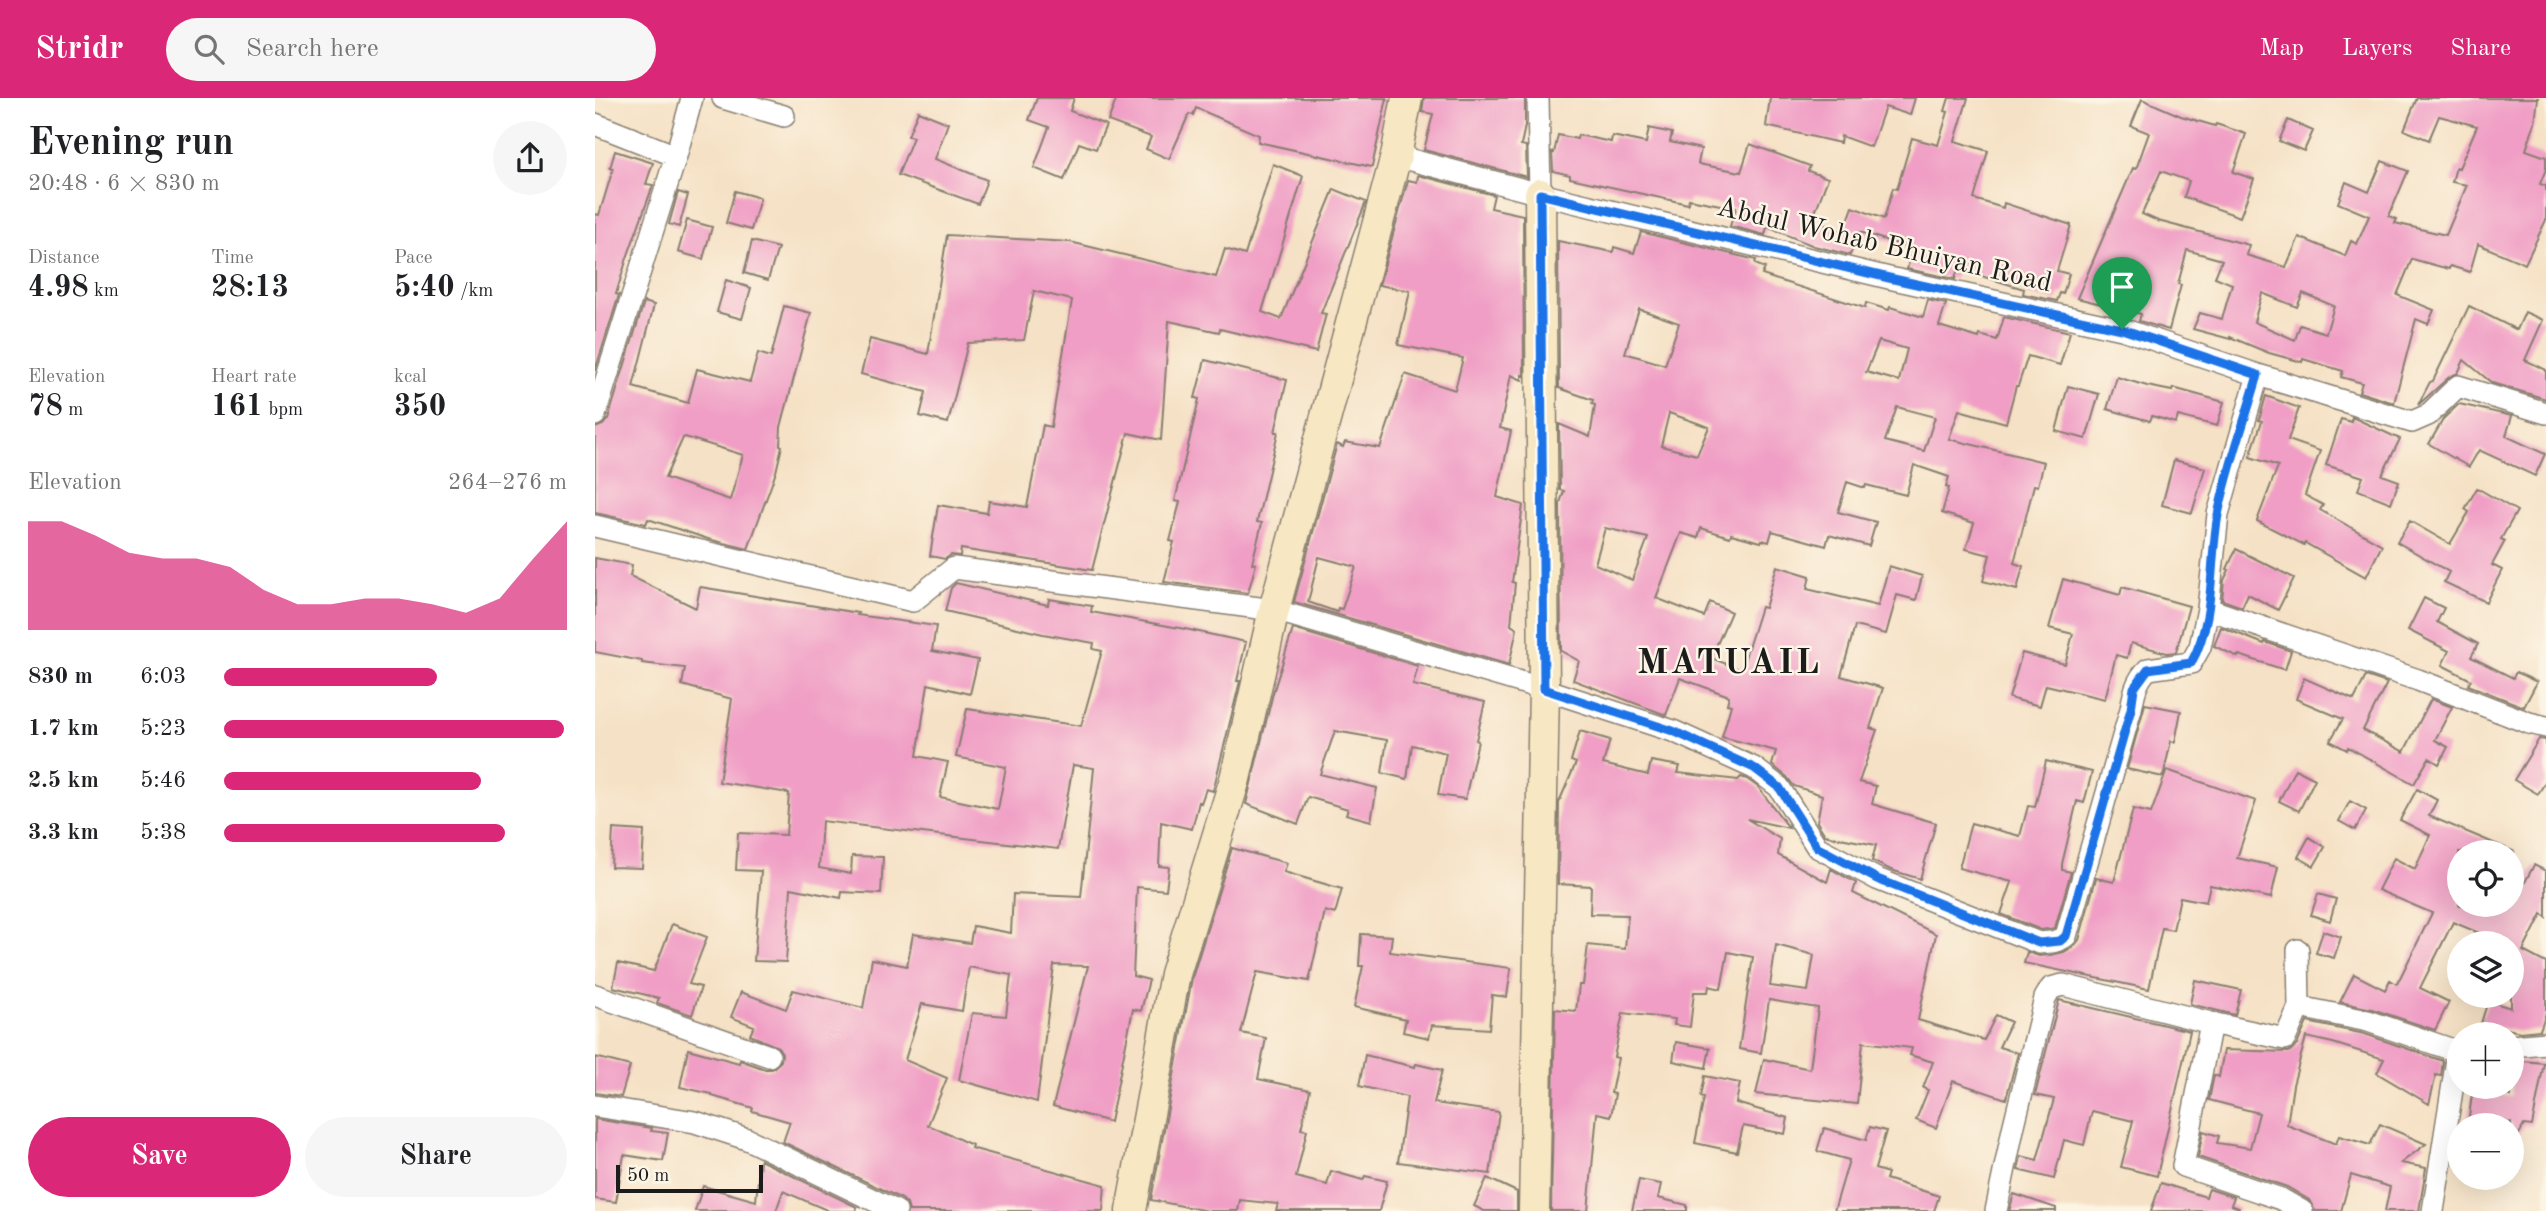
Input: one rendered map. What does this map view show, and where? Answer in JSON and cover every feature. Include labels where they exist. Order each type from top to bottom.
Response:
[{"type":"street","points":[[595,415],[677,156],[692,98]]},
{"type":"street","points":[[723,98],[784,116]]},
{"type":"street","points":[[1131,1211],[1175,974],[1235,779],[1274,610],[1396,156],[1407,98]]},
{"type":"street","points":[[1534,1211],[1544,689],[1538,98]]},
{"type":"street","points":[[595,124],[677,156]]},
{"type":"street","name":"Abdul Wohab Bhuiyan Road","points":[[1396,156],[1540,194],[1889,278],[2122,329],[2258,375],[2412,422],[2428,415],[2458,386],[2546,413]]},
{"type":"street","points":[[595,526],[913,601],[954,568],[1274,610],[1544,689],[1673,731],[1754,768],[1779,787],[1817,847],[1877,879],[2039,943],[2052,942],[2066,936],[2131,709],[2134,688],[2148,669],[2191,663],[2200,647],[2218,514],[2258,375]]},
{"type":"street","points":[[2207,609],[2418,680],[2529,723],[2546,727]]},
{"type":"street","points":[[1996,1211],[2045,998],[2051,988],[2063,985],[2285,1039],[2299,1007],[2298,950]]},
{"type":"street","points":[[595,995],[769,1056]]},
{"type":"street","points":[[2299,1007],[2368,1021],[2447,1047]]},
{"type":"street","points":[[2211,1023],[2183,1166],[2281,1199],[2302,1211]]},
{"type":"street","points":[[2524,1045],[2546,1042]]},
{"type":"street","points":[[2433,1211],[2451,1099]]},
{"type":"street","points":[[595,1106],[695,1122],[747,1139],[896,1211]]},
{"type":"building","points":[[1037,98],[1074,98],[1070,111],[1106,125],[1096,149],[1079,143],[1064,180],[1034,168],[1049,127],[1029,120]]},
{"type":"building","points":[[1117,98],[1387,98],[1372,167],[1258,142],[1259,135],[1196,108],[1193,115],[1189,114],[1169,159],[1146,149],[1151,137],[1108,121]]},
{"type":"building","points":[[1424,98],[1525,98],[1525,126],[1521,145],[1526,146],[1527,177],[1424,150],[1433,114],[1422,112]]},
{"type":"building","points":[[1770,98],[1915,98],[1910,115],[1885,107],[1871,147],[1841,136],[1840,143],[1766,126]]},
{"type":"building","points":[[1949,98],[1968,98],[1955,141],[1988,151],[1974,199],[2003,208],[2004,203],[2071,225],[2057,271],[2069,274],[2063,294],[2060,293],[2057,301],[2023,294],[2024,289],[1958,269],[1955,279],[1907,269],[1913,249],[1860,232],[1850,255],[1814,246],[1767,227],[1765,235],[1730,226],[1736,208],[1689,199],[1688,204],[1570,178],[1570,175],[1553,171],[1552,152],[1554,153],[1558,135],[1577,139],[1578,135],[1611,142],[1612,136],[1646,143],[1649,128],[1672,133],[1670,142],[1701,149],[1698,164],[1741,172],[1750,144],[1810,166],[1808,171],[1828,178],[1812,220],[1844,232],[1853,207],[1884,219],[1893,188],[1897,189],[1912,138],[1938,145],[1948,112],[1945,111]]},
{"type":"building","points":[[2417,98],[2538,98],[2535,123],[2526,150],[2546,157],[2546,169],[2540,184],[2546,186],[2546,220],[2525,264],[2478,244],[2470,272],[2412,259],[2397,295],[2434,310],[2428,324],[2416,319],[2394,403],[2359,392],[2362,383],[2341,377],[2343,371],[2303,359],[2302,362],[2269,353],[2230,337],[2193,329],[2200,313],[2222,319],[2232,284],[2215,277],[2222,260],[2187,250],[2169,330],[2139,321],[2141,314],[2077,298],[2133,168],[2136,169],[2149,133],[2131,126],[2142,99],[2181,116],[2246,134],[2233,172],[2254,179],[2240,217],[2184,197],[2189,181],[2161,171],[2142,214],[2158,221],[2249,245],[2246,255],[2286,267],[2299,237],[2345,256],[2351,241],[2357,244],[2369,216],[2338,203],[2346,182],[2369,192],[2382,161],[2408,171],[2389,216],[2397,219],[2395,223],[2446,235],[2467,185],[2452,182],[2456,167],[2459,168],[2477,126],[2439,116],[2429,140],[2404,130]],"holes":[[[2262,293],[2297,307],[2303,293],[2334,306],[2326,333],[2300,325],[2295,340],[2254,322]]]},
{"type":"building","points":[[918,111],[948,123],[935,159],[987,180],[978,204],[898,175],[913,137],[908,136]]},
{"type":"building","points":[[2288,120],[2313,131],[2304,151],[2279,141]]},
{"type":"building","points":[[615,151],[653,163],[646,184],[653,185],[627,258],[616,294],[619,295],[595,371],[595,214],[599,215],[613,169],[610,168]]},
{"type":"building","points":[[1273,164],[1303,176],[1262,312],[1281,319],[1334,189],[1366,202],[1321,313],[1326,314],[1316,352],[1220,329],[1219,332],[1169,321],[1161,440],[1128,433],[1092,570],[961,549],[960,556],[951,555],[945,559],[930,556],[938,505],[987,513],[989,501],[1027,507],[1043,425],[1051,427],[1072,300],[1034,291],[1024,340],[968,343],[948,423],[920,416],[926,392],[861,374],[870,339],[928,354],[947,235],[1070,242],[1216,277],[1225,249],[1245,255]]},
{"type":"building","points":[[1418,175],[1494,195],[1491,208],[1523,215],[1524,376],[1522,375],[1522,380],[1511,375],[1500,428],[1511,431],[1497,497],[1523,505],[1512,582],[1515,583],[1511,625],[1517,629],[1509,665],[1294,602],[1337,444],[1343,447],[1345,442],[1380,448],[1405,374],[1455,390],[1463,358],[1398,345],[1410,291],[1379,285],[1408,180],[1417,182]],"holes":[[[1319,557],[1356,567],[1342,609],[1338,608],[1337,612],[1308,602]]]},
{"type":"building","points":[[735,191],[760,198],[751,230],[726,223]]},
{"type":"building","points":[[678,192],[688,195],[679,227],[669,224]]},
{"type":"building","points":[[687,220],[712,227],[703,259],[678,252]]},
{"type":"building","points":[[1641,232],[1756,260],[1755,264],[1765,268],[1762,275],[1865,308],[1866,303],[1923,317],[1928,300],[1946,304],[1939,326],[1979,338],[1980,335],[1997,340],[2004,317],[2070,332],[2060,365],[2028,356],[2006,423],[1959,410],[1949,439],[2044,462],[2038,486],[2034,485],[2014,563],[2023,566],[2017,590],[1983,581],[1990,555],[1966,549],[1974,523],[1942,513],[1949,477],[1914,465],[1906,495],[1847,482],[1838,512],[1876,522],[1869,546],[1829,535],[1826,546],[1772,531],[1769,542],[1761,542],[1731,534],[1730,537],[1701,528],[1698,538],[1681,533],[1656,598],[1704,617],[1710,602],[1731,612],[1711,658],[1741,670],[1761,607],[1765,608],[1777,566],[1810,576],[1807,589],[1878,606],[1889,566],[1922,576],[1916,600],[1897,595],[1886,634],[1855,626],[1841,676],[1883,688],[1870,728],[1877,730],[1859,782],[1876,786],[1872,804],[1936,823],[1920,879],[1872,861],[1876,845],[1825,835],[1817,822],[1822,795],[1794,786],[1772,765],[1776,751],[1722,737],[1731,705],[1727,704],[1729,696],[1680,678],[1666,715],[1573,680],[1579,661],[1561,651],[1560,503],[1564,491],[1560,490],[1559,424],[1590,437],[1595,405],[1592,404],[1593,400],[1559,388],[1558,241],[1613,252],[1614,247],[1634,253]],"holes":[[[1639,309],[1679,323],[1665,365],[1625,353]],[[1879,341],[1907,349],[1899,381],[1866,372]],[[1897,407],[1935,417],[1924,451],[1885,441]],[[1669,413],[1709,427],[1697,455],[1661,446]],[[1605,528],[1648,538],[1632,580],[1595,564]]]},
{"type":"building","points":[[752,241],[778,248],[768,280],[744,273]]},
{"type":"building","points":[[726,280],[751,288],[742,319],[717,312]]},
{"type":"building","points":[[644,302],[654,305],[633,387],[688,403],[697,369],[750,382],[758,353],[771,357],[784,306],[811,313],[781,427],[782,446],[776,472],[748,549],[648,519],[646,524],[595,513],[595,428],[608,419]],"holes":[[[685,437],[743,455],[730,500],[665,478]]]},
{"type":"building","points":[[2469,306],[2517,330],[2525,312],[2543,320],[2525,360],[2546,370],[2546,399],[2492,383],[2464,360],[2458,373],[2449,377],[2418,405],[2433,381]]},
{"type":"building","points":[[1205,360],[1287,380],[1257,522],[1262,523],[1252,563],[1256,564],[1248,593],[1164,582],[1174,542],[1170,541],[1180,502],[1175,501],[1199,399],[1195,398]]},
{"type":"building","points":[[2117,377],[2224,402],[2217,426],[2178,416],[2176,423],[2152,416],[2150,421],[2107,409]]},
{"type":"building","points":[[2068,386],[2099,394],[2086,439],[2056,431]]},
{"type":"building","points":[[2266,396],[2299,408],[2288,440],[2320,451],[2305,495],[2323,505],[2320,510],[2382,545],[2366,577],[2305,543],[2304,545],[2257,521],[2278,466],[2250,457],[2262,421],[2259,420]]},
{"type":"building","points":[[2459,404],[2512,416],[2506,436],[2545,454],[2535,476],[2479,450],[2469,467],[2429,444],[2444,418]]},
{"type":"building","points":[[2352,417],[2400,439],[2382,475],[2399,481],[2391,503],[2358,490],[2363,477],[2326,465],[2341,419],[2351,422]]},
{"type":"building","points":[[2174,460],[2205,468],[2192,513],[2162,505]]},
{"type":"building","points":[[2477,488],[2517,511],[2501,539],[2505,541],[2492,565],[2502,570],[2486,602],[2444,582],[2449,572],[2397,542],[2410,521],[2450,544],[2469,512],[2465,509]]},
{"type":"building","points":[[2236,549],[2294,578],[2278,610],[2248,594],[2242,607],[2222,600],[2224,580],[2229,570],[2227,569]]},
{"type":"building","points":[[595,558],[632,565],[630,576],[696,608],[700,587],[936,626],[932,651],[978,660],[970,694],[928,684],[917,756],[948,762],[940,797],[998,809],[1006,767],[956,757],[967,709],[1081,726],[1102,651],[1093,649],[1094,643],[945,611],[951,588],[956,583],[1048,605],[1049,599],[1092,606],[1091,612],[1246,642],[1237,681],[1240,681],[1213,791],[1206,789],[1201,803],[1199,802],[1192,829],[1161,822],[1159,866],[1169,867],[1166,890],[1137,887],[1133,976],[1149,980],[1141,1011],[1133,1009],[1110,1122],[1053,1106],[1088,966],[1054,965],[1037,1102],[959,1080],[972,1013],[1006,1016],[1011,975],[969,967],[962,1011],[922,1004],[905,1060],[947,1078],[928,1125],[972,1145],[971,1148],[1105,1185],[1103,1211],[909,1211],[902,1199],[783,1142],[790,1122],[752,1111],[753,1108],[712,1094],[680,1087],[688,1049],[739,1063],[740,1060],[765,1069],[772,1069],[781,1061],[782,1053],[778,1047],[750,1035],[754,1026],[731,1017],[741,992],[786,1009],[793,990],[863,1008],[872,959],[907,966],[913,934],[970,943],[973,926],[1011,933],[1013,894],[1081,897],[1094,768],[1073,765],[1058,849],[822,821],[819,868],[851,874],[852,856],[883,857],[881,894],[842,892],[841,898],[791,888],[786,962],[754,961],[761,871],[736,870],[738,833],[786,835],[789,793],[719,782],[732,699],[682,685],[685,668],[642,663],[595,652]]},
{"type":"building","points":[[2063,579],[2120,595],[2122,587],[2189,606],[2176,652],[2167,653],[2131,643],[2127,658],[2116,655],[2105,699],[2046,685],[2040,706],[2009,698],[2022,653],[2065,664],[2073,634],[2049,628]]},
{"type":"building","points":[[2424,598],[2444,608],[2437,622],[2478,644],[2471,657],[2513,678],[2516,672],[2537,682],[2524,707],[2468,685],[2471,680],[2442,665],[2449,651],[2408,630]]},
{"type":"building","points":[[2221,627],[2264,644],[2265,642],[2291,651],[2285,670],[2239,655],[2238,657],[2214,646]]},
{"type":"building","points":[[1293,629],[1418,666],[1413,685],[1485,702],[1465,799],[1438,795],[1446,753],[1412,745],[1407,779],[1382,773],[1387,740],[1335,731],[1320,774],[1377,788],[1371,821],[1346,814],[1348,809],[1308,797],[1298,824],[1246,804],[1273,693]]},
{"type":"building","points":[[2366,676],[2387,683],[2363,730],[2404,752],[2431,699],[2452,707],[2435,740],[2448,747],[2439,764],[2429,758],[2414,784],[2348,747],[2347,750],[2330,741],[2343,719],[2296,699],[2304,678],[2354,700]]},
{"type":"building","points":[[2145,704],[2181,711],[2175,742],[2171,741],[2163,777],[2127,769]]},
{"type":"building","points":[[1580,731],[1610,740],[1603,764],[1648,775],[1651,761],[1680,766],[1678,773],[1738,780],[1741,777],[1758,787],[1789,828],[1747,819],[1780,839],[1778,855],[1827,882],[1831,869],[1856,883],[1853,893],[1936,934],[1918,1020],[1984,1040],[1996,1015],[2011,1022],[1999,1047],[2018,1053],[2006,1099],[1953,1081],[1936,1128],[1916,1120],[1928,1090],[1923,1088],[1933,1062],[1910,1055],[1912,1048],[1863,1042],[1857,1104],[1756,1094],[1764,1059],[1810,1069],[1818,1008],[1769,1000],[1761,1053],[1739,1049],[1753,957],[1728,952],[1721,989],[1709,986],[1708,992],[1694,992],[1690,1027],[1674,1025],[1675,1019],[1623,1013],[1614,1057],[1618,1058],[1611,1093],[1615,1094],[1611,1116],[1597,1113],[1588,1211],[1551,1211],[1555,1009],[1576,1011],[1579,985],[1583,985],[1588,945],[1625,949],[1628,915],[1590,914],[1591,886],[1558,884],[1559,802],[1576,763],[1571,761]],"holes":[[[1776,945],[1814,955],[1808,991],[1770,986]]]},
{"type":"building","points":[[2539,739],[2546,740],[2546,781],[2538,794],[2514,780]]},
{"type":"building","points":[[2046,761],[2092,772],[2084,803],[2077,801],[2062,864],[2062,870],[2071,872],[2055,928],[2041,930],[2001,914],[2012,882],[1959,868],[1971,823],[2020,836],[2028,806],[2035,807]]},
{"type":"building","points":[[2295,769],[2315,779],[2299,811],[2279,801]]},
{"type":"building","points":[[2167,770],[2256,801],[2237,858],[2278,867],[2271,898],[2210,885],[2206,902],[2180,897],[2173,930],[2162,928],[2149,989],[2024,963],[2027,952],[2039,956],[2064,952],[2079,940],[2096,878],[2114,882],[2133,809],[2151,813]]},
{"type":"building","points":[[2417,789],[2437,800],[2429,816],[2486,840],[2447,840],[2447,917],[2524,917],[2524,884],[2534,865],[2546,871],[2546,917],[2542,914],[2524,949],[2524,931],[2474,931],[2453,922],[2420,988],[2447,1001],[2435,1030],[2372,1009],[2340,1002],[2354,974],[2385,990],[2390,980],[2397,984],[2432,913],[2378,890],[2394,858],[2415,869],[2430,835],[2400,820]]},
{"type":"building","points":[[2350,801],[2366,810],[2355,830],[2339,821]]},
{"type":"building","points":[[613,829],[644,831],[642,868],[611,867]]},
{"type":"building","points":[[2309,837],[2325,847],[2314,866],[2298,857]]},
{"type":"building","points":[[1232,848],[1287,863],[1284,872],[1342,889],[1335,914],[1325,911],[1309,981],[1257,972],[1241,1033],[1266,1038],[1258,1079],[1310,1090],[1301,1129],[1307,1130],[1296,1177],[1327,1185],[1331,1171],[1363,1180],[1365,1176],[1387,1181],[1379,1211],[1276,1211],[1278,1204],[1240,1200],[1238,1211],[1208,1211],[1151,1200],[1192,978]]},
{"type":"building","points":[[2318,894],[2336,899],[2330,921],[2311,915]]},
{"type":"building","points":[[672,924],[707,937],[689,984],[701,987],[692,1015],[657,1003],[659,998],[613,987],[618,963],[654,971]]},
{"type":"building","points":[[2323,931],[2341,937],[2334,958],[2316,953]]},
{"type":"building","points":[[1361,934],[1392,936],[1390,952],[1511,968],[1507,997],[1492,995],[1489,1029],[1432,1025],[1429,1038],[1403,1032],[1406,1019],[1354,1007],[1363,966],[1359,966]]},
{"type":"building","points":[[2524,952],[2546,963],[2546,1013],[2540,1030],[2524,1032],[2524,1022],[2481,1022],[2486,1008],[2524,1008]]},
{"type":"building","points":[[2195,980],[2241,990],[2235,1015],[2190,1004]]},
{"type":"building","points":[[2059,1000],[2190,1031],[2157,1176],[2121,1167],[2133,1121],[2092,1111],[2084,1145],[2064,1140],[2054,1179],[2018,1170],[2021,1156],[2037,1160],[2054,1099],[2035,1095]]},
{"type":"building","points":[[2307,1022],[2365,1034],[2443,1061],[2441,1076],[2436,1075],[2429,1104],[2377,1073],[2384,1059],[2306,1037],[2293,1085],[2287,1125],[2336,1144],[2339,1136],[2370,1145],[2380,1124],[2426,1144],[2401,1163],[2426,1168],[2419,1211],[2385,1211],[2390,1187],[2351,1175],[2341,1211],[2315,1211],[2309,1200],[2287,1187],[2198,1157],[2203,1131],[2219,1136],[2217,1143],[2250,1148],[2259,1113],[2209,1100],[2214,1075],[2219,1077],[2224,1050],[2289,1052],[2297,1045]]},
{"type":"building","points":[[1676,1042],[1710,1048],[1706,1068],[1673,1061]]},
{"type":"building","points":[[1365,1055],[1415,1067],[1416,1064],[1442,1070],[1434,1103],[1499,1112],[1490,1174],[1398,1162],[1407,1097],[1359,1086]]},
{"type":"building","points":[[595,1057],[630,1066],[621,1097],[595,1093]]},
{"type":"building","points":[[2524,1061],[2544,1063],[2532,1126],[2524,1125],[2524,1113],[2470,1113],[2471,1099],[2524,1099]]},
{"type":"building","points":[[1705,1076],[1740,1083],[1736,1103],[1788,1118],[1785,1134],[1743,1126],[1737,1152],[1695,1143],[1704,1098],[1701,1097]]},
{"type":"building","points":[[595,1119],[668,1133],[663,1161],[624,1155],[616,1202],[595,1199]]},
{"type":"building","points":[[1870,1127],[1886,1131],[1875,1169],[1888,1173],[1886,1179],[1939,1196],[1934,1211],[1834,1211],[1849,1160],[1817,1151],[1824,1128],[1866,1140]]},
{"type":"building","points":[[760,1160],[857,1207],[856,1211],[829,1211],[783,1191],[776,1211],[695,1211],[703,1186],[756,1201]]},
{"type":"building","points":[[1487,1178],[1517,1192],[1517,1211],[1484,1211],[1474,1206]]},
{"type":"building","points":[[1639,1180],[1661,1184],[1658,1198],[1687,1205],[1687,1211],[1632,1211]]},
{"type":"building","points":[[2161,1183],[2206,1197],[2209,1189],[2234,1197],[2231,1205],[2239,1208],[2238,1211],[2151,1211]]},
{"type":"building","points":[[2014,1194],[2056,1208],[2056,1211],[2009,1211]]},
{"type":"district","name":"MATUAIL","points":[[1729,663]]},
{"type":"route","points":[[1540,194],[1889,278],[2122,329],[2258,375],[2218,514],[2200,647],[2191,663],[2148,669],[2134,688],[2131,709],[2066,936],[2060,941],[2039,943],[1877,879],[1817,847],[1779,787],[1754,768],[1673,731],[1544,689],[1540,194]]}]
